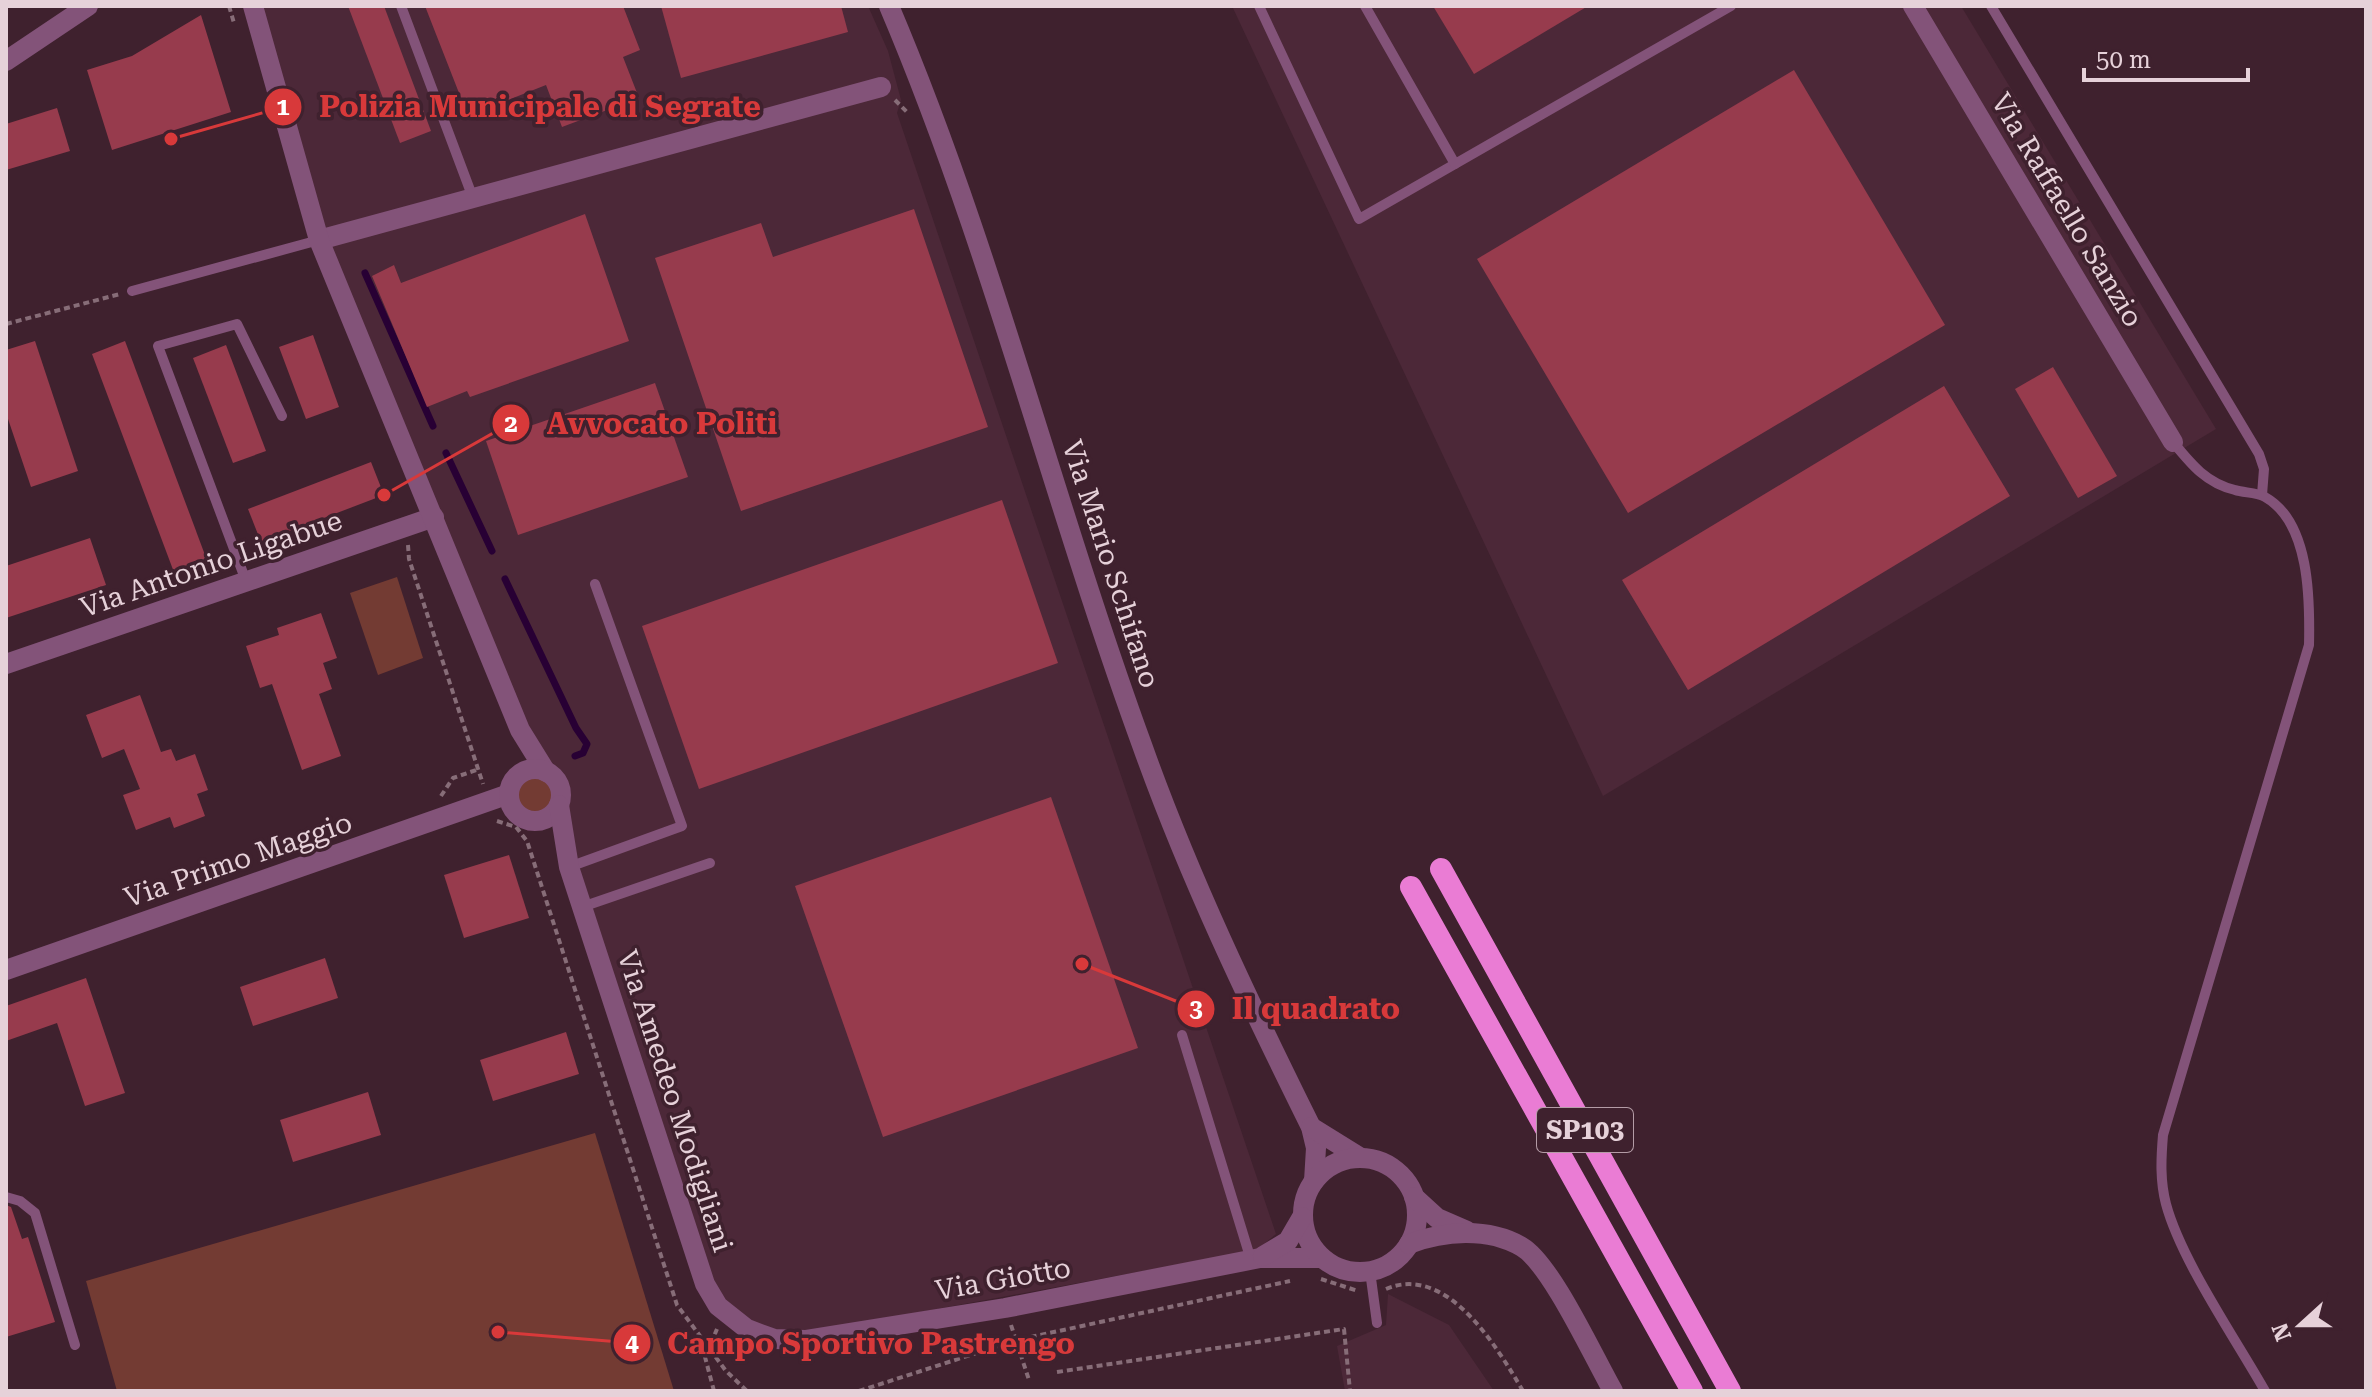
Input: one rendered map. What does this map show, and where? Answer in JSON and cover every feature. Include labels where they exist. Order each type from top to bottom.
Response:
[{"type":"highway","name":"SP103","points":[[1441,869],[1730,1391]]},
{"type":"highway","name":"SP103","points":[[1411,887],[1692,1391]]},
{"type":"street","points":[[6,61],[88,6]]},
{"type":"street","points":[[253,6],[319,240],[520,730],[546,772],[558,785],[559,805],[547,818],[534,821],[524,819],[511,801]]},
{"type":"street","name":"Via Mario Schifano","points":[[889,6],[993,291],[1162,802],[1204,905],[1311,1127],[1316,1148],[1314,1181]]},
{"type":"street","name":"Via Raffaello Sanzio","points":[[1913,6],[2173,442]]},
{"type":"street","points":[[319,240],[881,87]]},
{"type":"street","name":"Via Antonio Ligabue","points":[[6,664],[434,517]]},
{"type":"street","points":[[511,801],[520,775],[520,730]]},
{"type":"street","points":[[520,775],[535,770],[546,772]]},
{"type":"street","points":[[488,802],[511,801]]},
{"type":"street","name":"Via Primo Maggio","points":[[6,970],[488,802]]},
{"type":"street","name":"Via Amedeo Modigliani","points":[[559,805],[569,867],[705,1284],[725,1313],[755,1332]]},
{"type":"street","name":"Via Amedeo Modigliani","points":[[534,821],[569,867]]},
{"type":"street","points":[[1311,1127],[1361,1158],[1394,1169],[1414,1197],[1437,1218],[1474,1234],[1524,1247],[1539,1263],[1613,1391]]},
{"type":"street","points":[[1361,1158],[1334,1163],[1314,1181],[1305,1198],[1302,1217],[1318,1267],[1370,1271],[1392,1262],[1409,1244],[1417,1217],[1414,1197]]},
{"type":"street","name":"Via Giotto","points":[[755,1332],[782,1340],[817,1339],[1005,1308],[1256,1259],[1288,1241],[1302,1217]]},
{"type":"street","points":[[1409,1244],[1449,1233],[1474,1234]]},
{"type":"street","name":"Via Giotto","points":[[1256,1259],[1318,1267]]},
{"type":"lane","points":[[401,6],[473,198]]},
{"type":"lane","points":[[1259,6],[1359,219],[1731,6]]},
{"type":"lane","points":[[1365,6],[1455,164]]},
{"type":"lane","points":[[1991,6],[2259,454],[2264,469],[2262,495]]},
{"type":"lane","points":[[132,291],[319,240]]},
{"type":"lane","points":[[246,581],[158,346],[237,324],[282,416]]},
{"type":"lane","points":[[2173,442],[2212,483],[2262,495],[2278,506],[2291,527],[2302,555],[2310,590],[2309,645],[2163,1135],[2160,1168],[2166,1203],[2179,1238],[2265,1391]]},
{"type":"lane","points":[[569,867],[682,826],[595,584]]},
{"type":"lane","points":[[582,907],[710,863]]},
{"type":"lane","points":[[1182,1035],[1256,1259]]},
{"type":"lane","points":[[6,1197],[20,1201],[35,1213],[75,1345]]},
{"type":"lane","points":[[1370,1271],[1377,1323]]},
{"type":"path","points":[[881,87],[911,116],[928,110]]},
{"type":"path","points":[[6,324],[132,291]]},
{"type":"path","points":[[407,526],[409,559],[494,820],[516,827],[527,841],[677,1305],[707,1348],[747,1391]]},
{"type":"path","points":[[1318,1267],[1338,1287],[1373,1294],[1411,1282],[1432,1289],[1486,1330],[1523,1391]]},
{"type":"path","points":[[859,1391],[1017,1340],[1301,1278]]},
{"type":"path","points":[[1005,1308],[1029,1380]]},
{"type":"path","points":[[714,1391],[705,1357],[725,1313]]},
{"type":"path","points":[[1057,1372],[1344,1329],[1350,1391]]},
{"type":"shaded area","points":[[262,6],[868,6],[888,51],[901,100],[897,113],[1276,1234],[1257,1250],[801,1334],[768,1329],[744,1318],[721,1297],[707,1273],[573,860],[565,806],[567,791],[527,727],[328,244]]},
{"type":"shaded area","points":[[1232,6],[1961,6],[2216,429],[1603,796]]},
{"type":"shaded area","points":[[397,577],[423,658],[378,675],[350,593]]},
{"type":"shaded area","points":[[535,777],[548,782],[553,795],[548,808],[535,813],[522,808],[517,795],[522,782]]},
{"type":"shaded area","points":[[595,1133],[674,1391],[117,1391],[86,1281]]},
{"type":"shaded area","points":[[1388,1294],[1449,1325],[1494,1391],[1345,1391],[1337,1346],[1386,1325]]},
{"type":"building","points":[[348,6],[384,6],[431,131],[400,143]]},
{"type":"building","points":[[425,6],[623,6],[640,50],[623,57],[639,98],[562,127],[546,85],[468,116]]},
{"type":"building","points":[[661,6],[841,6],[848,32],[681,78]]},
{"type":"building","points":[[1433,6],[1588,6],[1474,74]]},
{"type":"building","points":[[201,15],[231,112],[112,150],[87,70],[132,56]]},
{"type":"building","points":[[1794,70],[1945,325],[1628,513],[1477,259]]},
{"type":"building","points":[[57,108],[70,151],[6,170],[6,124]]},
{"type":"building","points":[[914,209],[988,427],[741,511],[655,258],[761,223],[773,257]]},
{"type":"building","points":[[585,214],[629,341],[470,397],[467,391],[427,407],[372,276],[394,265],[401,283]]},
{"type":"building","points":[[313,335],[339,407],[306,419],[279,347]]},
{"type":"building","points":[[35,341],[78,471],[31,487],[6,413],[6,350]]},
{"type":"building","points":[[125,341],[208,563],[175,575],[92,354]]},
{"type":"building","points":[[226,345],[266,451],[233,463],[193,358]]},
{"type":"building","points":[[2053,367],[2117,476],[2078,498],[2015,389]]},
{"type":"building","points":[[655,383],[688,477],[518,535],[486,441]]},
{"type":"building","points":[[1944,386],[2010,496],[1688,690],[1622,580]]},
{"type":"building","points":[[371,462],[384,495],[261,542],[248,509]]},
{"type":"building","points":[[1002,500],[1058,663],[699,789],[642,626]]},
{"type":"building","points":[[90,538],[106,585],[6,618],[6,566]]},
{"type":"building","points":[[321,613],[337,658],[323,663],[332,689],[319,694],[341,756],[302,770],[272,684],[260,688],[246,646],[279,635],[277,628]]},
{"type":"building","points":[[140,695],[161,752],[171,749],[176,761],[195,754],[208,790],[197,794],[205,816],[174,828],[170,817],[136,830],[123,795],[140,789],[124,749],[102,758],[86,715]]},
{"type":"building","points":[[1051,797],[1138,1048],[883,1137],[795,886]]},
{"type":"building","points":[[509,855],[529,918],[464,938],[444,875]]},
{"type":"building","points":[[325,958],[338,998],[253,1026],[240,987]]},
{"type":"building","points":[[86,978],[125,1093],[85,1106],[57,1023],[6,1041],[6,1006]]},
{"type":"building","points":[[566,1032],[579,1074],[493,1101],[480,1060]]},
{"type":"building","points":[[368,1092],[381,1135],[293,1162],[280,1120]]},
{"type":"building","points":[[6,1205],[11,1207],[22,1239],[28,1237],[55,1322],[6,1337]]},
{"type":"waterway","points":[[365,273],[433,426]]},
{"type":"waterway","points":[[446,453],[492,551]]},
{"type":"waterway","points":[[505,579],[576,728],[587,744],[583,753],[575,756]]},
{"type":"place","name":"Polizia Municipale di Segrate","points":[[171,139]]},
{"type":"place","name":"Avvocato Politi","points":[[384,495]]},
{"type":"place","name":"Il quadrato","points":[[1082,964]]},
{"type":"place","name":"Campo Sportivo Pastrengo","points":[[498,1332]]}]
